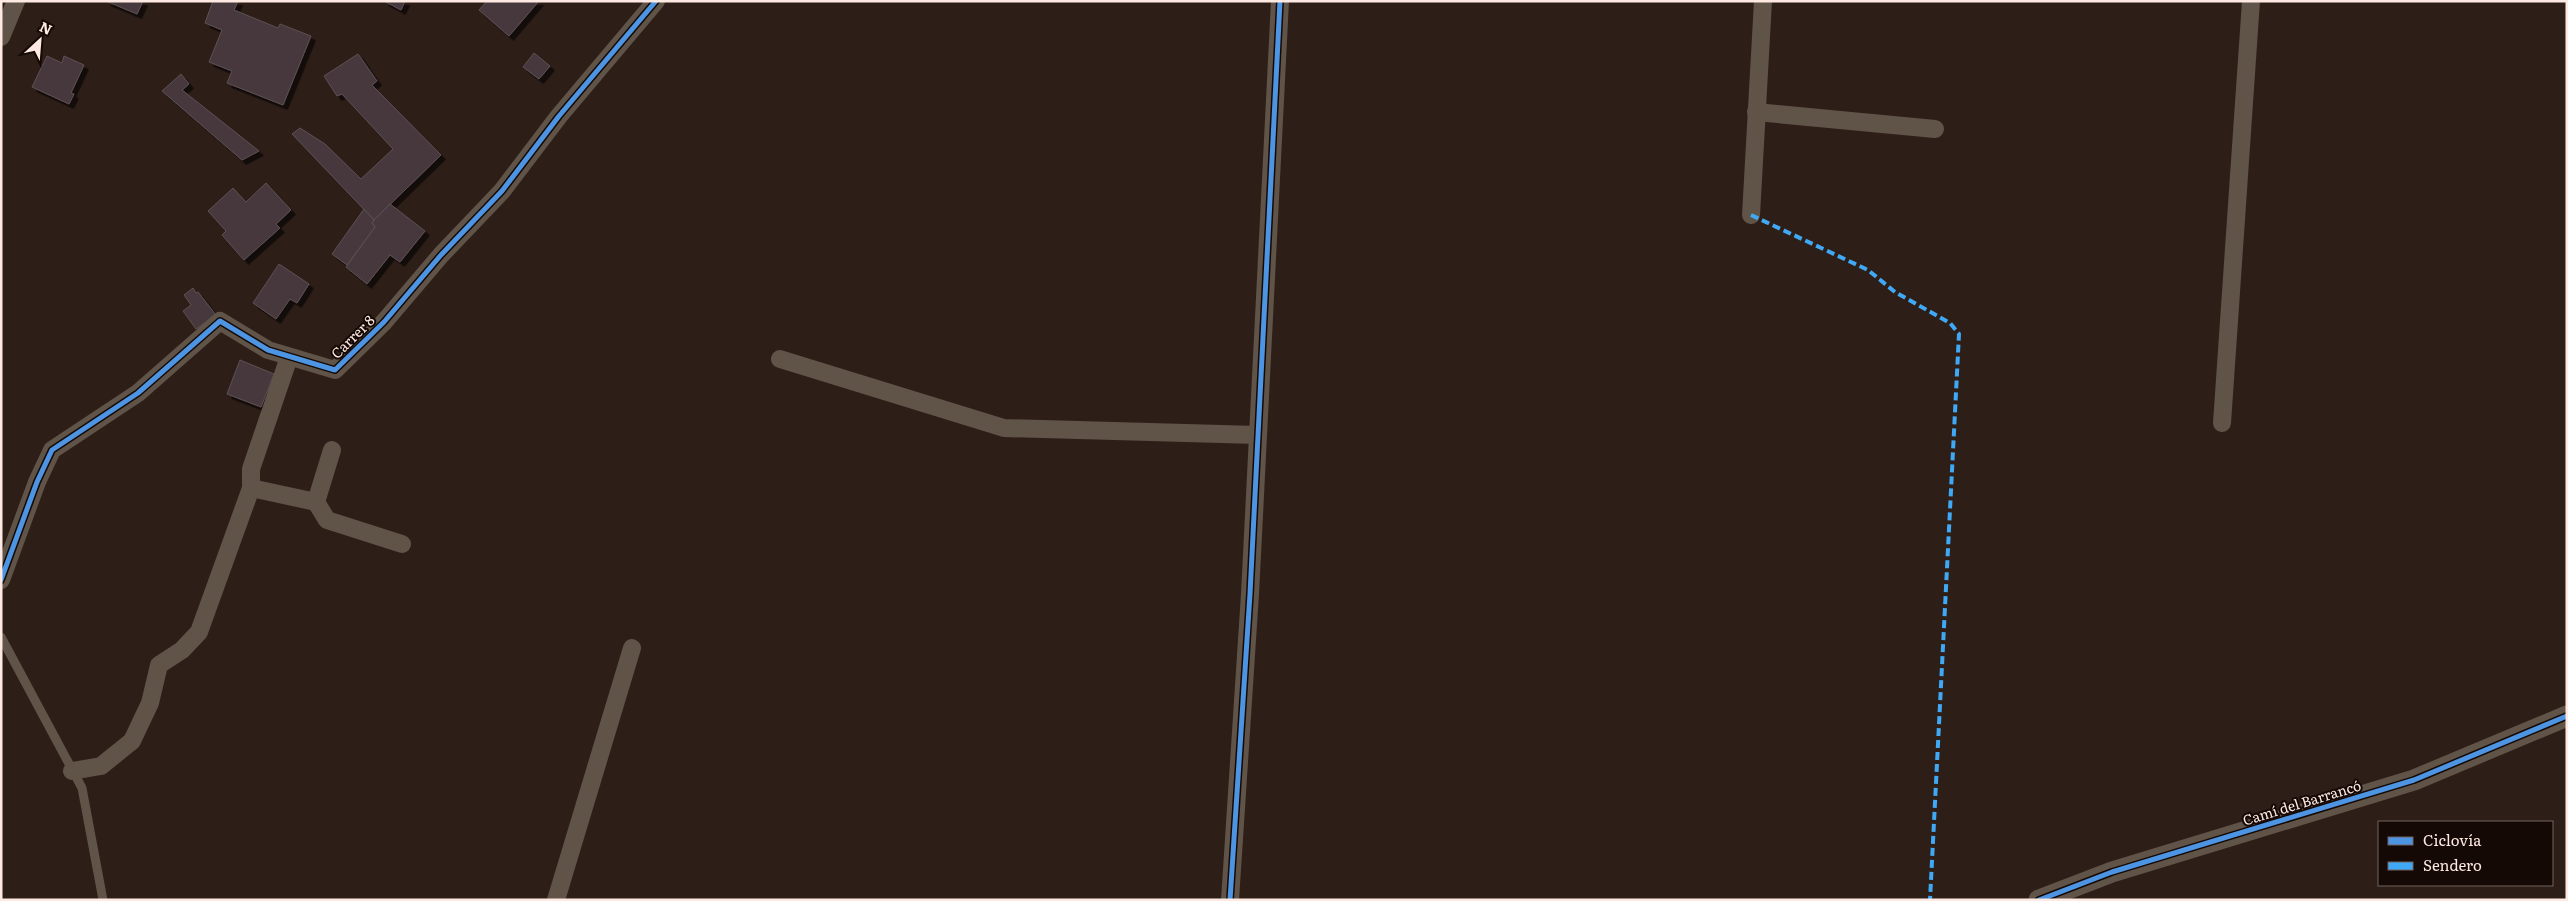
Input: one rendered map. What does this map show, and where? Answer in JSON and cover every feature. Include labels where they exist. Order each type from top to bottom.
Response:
[{"type":"street","points":[[1,37],[16,1]]},
{"type":"street","name":"Carrer 8","points":[[1,580],[37,482],[52,450],[138,393],[220,321],[268,350],[336,370],[384,322],[441,255],[502,191],[559,116],[656,1]]},
{"type":"street","points":[[1230,900],[1258,435],[1280,1]]},
{"type":"street","points":[[1750,215],[1763,1]]},
{"type":"street","points":[[2222,423],[2251,1]]},
{"type":"street","points":[[1756,112],[1935,129]]},
{"type":"street","points":[[72,771],[101,766],[132,741],[150,703],[159,665],[182,650],[199,632],[251,488],[251,468],[290,357]]},
{"type":"street","points":[[780,358],[1004,428],[1258,435]]},
{"type":"street","points":[[316,502],[332,450]]},
{"type":"street","points":[[251,488],[316,502],[327,520],[402,544]]},
{"type":"street","points":[[556,900],[632,648]]},
{"type":"street","name":"Camí del Barrancó","points":[[2040,900],[2112,872],[2414,780],[2567,716]]},
{"type":"lane","points":[[1,637],[82,788],[104,900]]},
{"type":"building","points":[[106,1],[143,1],[137,14]]},
{"type":"building","points":[[213,1],[238,1],[234,10],[278,28],[280,24],[311,36],[283,105],[227,83],[232,71],[209,62],[222,30],[205,23]]},
{"type":"building","points":[[384,1],[405,1],[401,10]]},
{"type":"building","points":[[487,1],[539,1],[509,36],[479,10]]},
{"type":"building","points":[[534,53],[550,66],[539,79],[523,67]]},
{"type":"building","points":[[358,54],[377,81],[372,85],[441,155],[374,220],[292,134],[300,128],[325,144],[361,179],[393,149],[342,94],[337,96],[324,76]]},
{"type":"building","points":[[47,56],[62,63],[64,56],[84,65],[71,93],[74,94],[69,104],[32,87]]},
{"type":"building","points":[[181,74],[189,84],[182,90],[259,151],[242,160],[162,91]]},
{"type":"building","points":[[266,183],[291,210],[276,224],[280,228],[244,260],[222,235],[226,231],[208,211],[233,188],[246,202]]},
{"type":"building","points":[[390,204],[425,231],[400,262],[390,255],[367,284],[346,267],[375,227],[372,223],[374,220]]},
{"type":"building","points":[[364,209],[374,220],[372,223],[375,227],[347,265],[332,254]]},
{"type":"building","points":[[279,264],[309,284],[297,303],[290,299],[276,319],[253,303]]},
{"type":"building","points":[[193,288],[216,315],[196,329],[183,311],[191,305],[184,295]]},
{"type":"building","points":[[240,360],[274,374],[261,407],[227,394]]},
{"type":"marked path","points":[[1751,215],[1868,270],[1895,292],[1950,323],[1959,334],[1930,900]]},
{"type":"cycle path","points":[[1,580],[37,482],[52,450],[138,393],[220,321],[268,350],[335,370],[384,322],[441,255],[502,191],[559,116],[656,1]]},
{"type":"cycle path","points":[[1230,900],[1250,594],[1280,1]]},
{"type":"cycle path","points":[[2039,900],[2112,872],[2414,780],[2567,716]]}]
